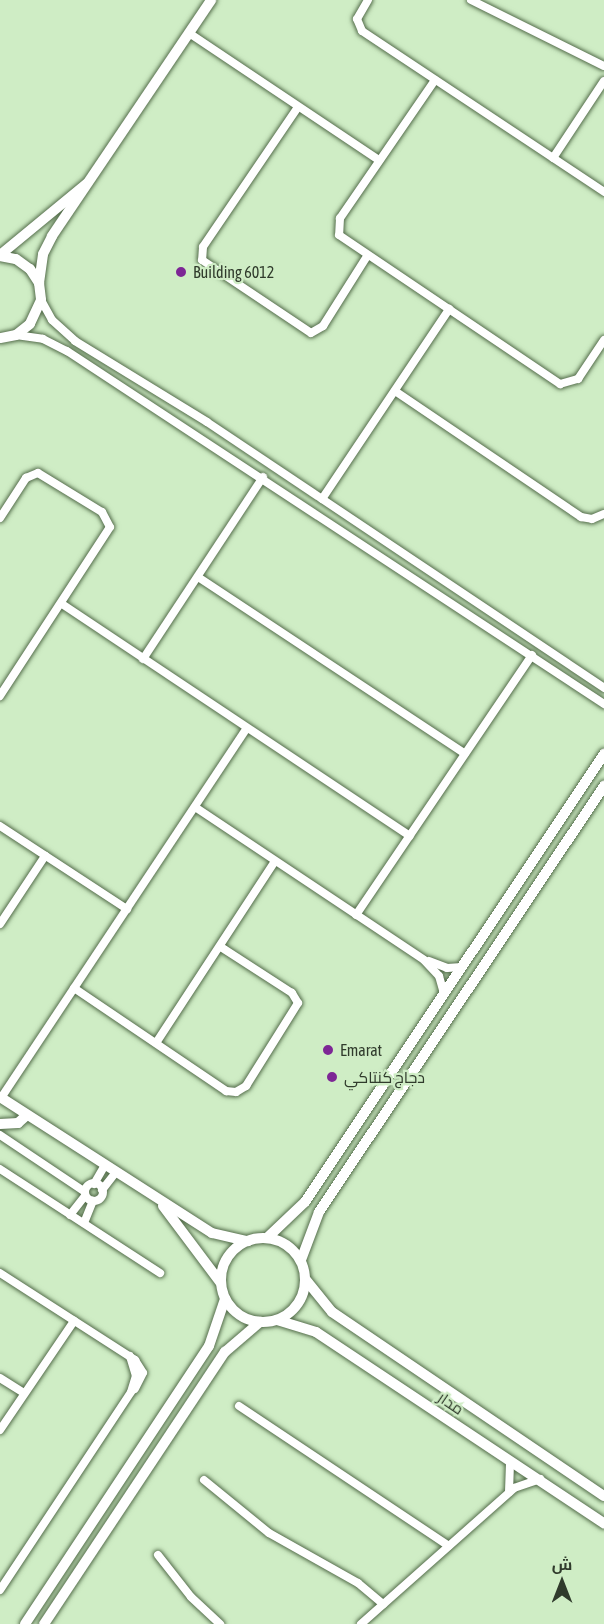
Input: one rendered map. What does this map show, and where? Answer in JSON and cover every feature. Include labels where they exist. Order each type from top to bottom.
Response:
[{"type":"street","points":[[211,0],[47,244],[39,283],[41,300],[52,320],[69,337],[207,422],[604,688]]},
{"type":"street","points":[[368,0],[357,19],[359,27],[604,192]]},
{"type":"street","points":[[471,0],[604,66]]},
{"type":"street","points":[[189,33],[379,160]]},
{"type":"street","points":[[435,80],[379,160],[337,226],[342,238],[561,384],[578,379],[604,340]]},
{"type":"street","points":[[553,158],[604,81]]},
{"type":"street","points":[[298,107],[206,242],[202,260],[310,333],[323,326],[368,256]]},
{"type":"street","points":[[0,255],[88,182]]},
{"type":"street","points":[[0,255],[23,263],[39,283]]},
{"type":"street","points":[[0,338],[16,334],[36,317],[41,300]]},
{"type":"street","points":[[322,499],[449,309]]},
{"type":"street","points":[[16,334],[60,346],[263,477],[604,704]]},
{"type":"street","points":[[395,391],[581,517],[592,519],[604,514]]},
{"type":"street","points":[[0,518],[26,478],[38,472],[105,515],[109,523],[107,535],[0,696]]},
{"type":"street","points":[[143,659],[263,477]]},
{"type":"street","points":[[198,577],[465,754]]},
{"type":"street","points":[[62,604],[410,836]]},
{"type":"street","points":[[356,915],[532,656]]},
{"type":"street","points":[[126,1179],[173,1216],[221,1283],[225,1299],[237,1313],[260,1322],[277,1320],[298,1305],[306,1280],[301,1260],[286,1245],[267,1238],[248,1240],[212,1233],[1,1098],[248,728]]},
{"type":"street","points":[[267,1238],[305,1202],[604,754]]},
{"type":"street","points":[[301,1260],[319,1212],[604,786]]},
{"type":"street","points":[[195,807],[424,960],[439,976],[444,993]]},
{"type":"street","points":[[0,826],[127,909]]},
{"type":"street","points":[[0,924],[45,856]]},
{"type":"street","points":[[156,1043],[276,861]]},
{"type":"street","points":[[74,988],[229,1092],[246,1086],[295,1010],[297,999],[221,947]]},
{"type":"street","points":[[424,960],[447,968],[462,967]]},
{"type":"street","points":[[0,1124],[18,1123],[27,1115]]},
{"type":"street","points":[[0,1135],[93,1201]]},
{"type":"street","points":[[70,1215],[94,1184],[105,1165]]},
{"type":"street","points":[[0,1169],[160,1273]]},
{"type":"street","points":[[84,1223],[93,1201],[100,1198],[102,1190],[116,1172]]},
{"type":"street","points":[[94,1184],[102,1190]]},
{"type":"street","points":[[221,1283],[228,1257],[248,1240]]},
{"type":"street","points":[[0,1273],[130,1356],[142,1373],[140,1384],[131,1392],[0,1589]]},
{"type":"street","name":"مدار","points":[[306,1280],[332,1312],[604,1496]]},
{"type":"street","points":[[25,1624],[209,1346],[225,1299]]},
{"type":"street","name":"مدار","points":[[277,1320],[316,1332],[604,1522]]},
{"type":"street","points":[[0,1430],[74,1321]]},
{"type":"street","points":[[44,1624],[225,1352],[260,1322]]},
{"type":"street","points":[[0,1378],[24,1393]]},
{"type":"street","points":[[239,1406],[449,1546]]},
{"type":"street","points":[[508,1492],[510,1461]]},
{"type":"street","points":[[361,1624],[508,1492],[540,1479]]},
{"type":"street","points":[[204,1480],[269,1533],[358,1583],[383,1604]]},
{"type":"street","points":[[158,1555],[185,1591],[220,1624]]},
{"type":"place","name":"Building 6012","points":[[181,272]]},
{"type":"place","name":"Emarat","points":[[328,1050]]},
{"type":"place","name":"دجاج كنتاكي","points":[[332,1077]]}]
